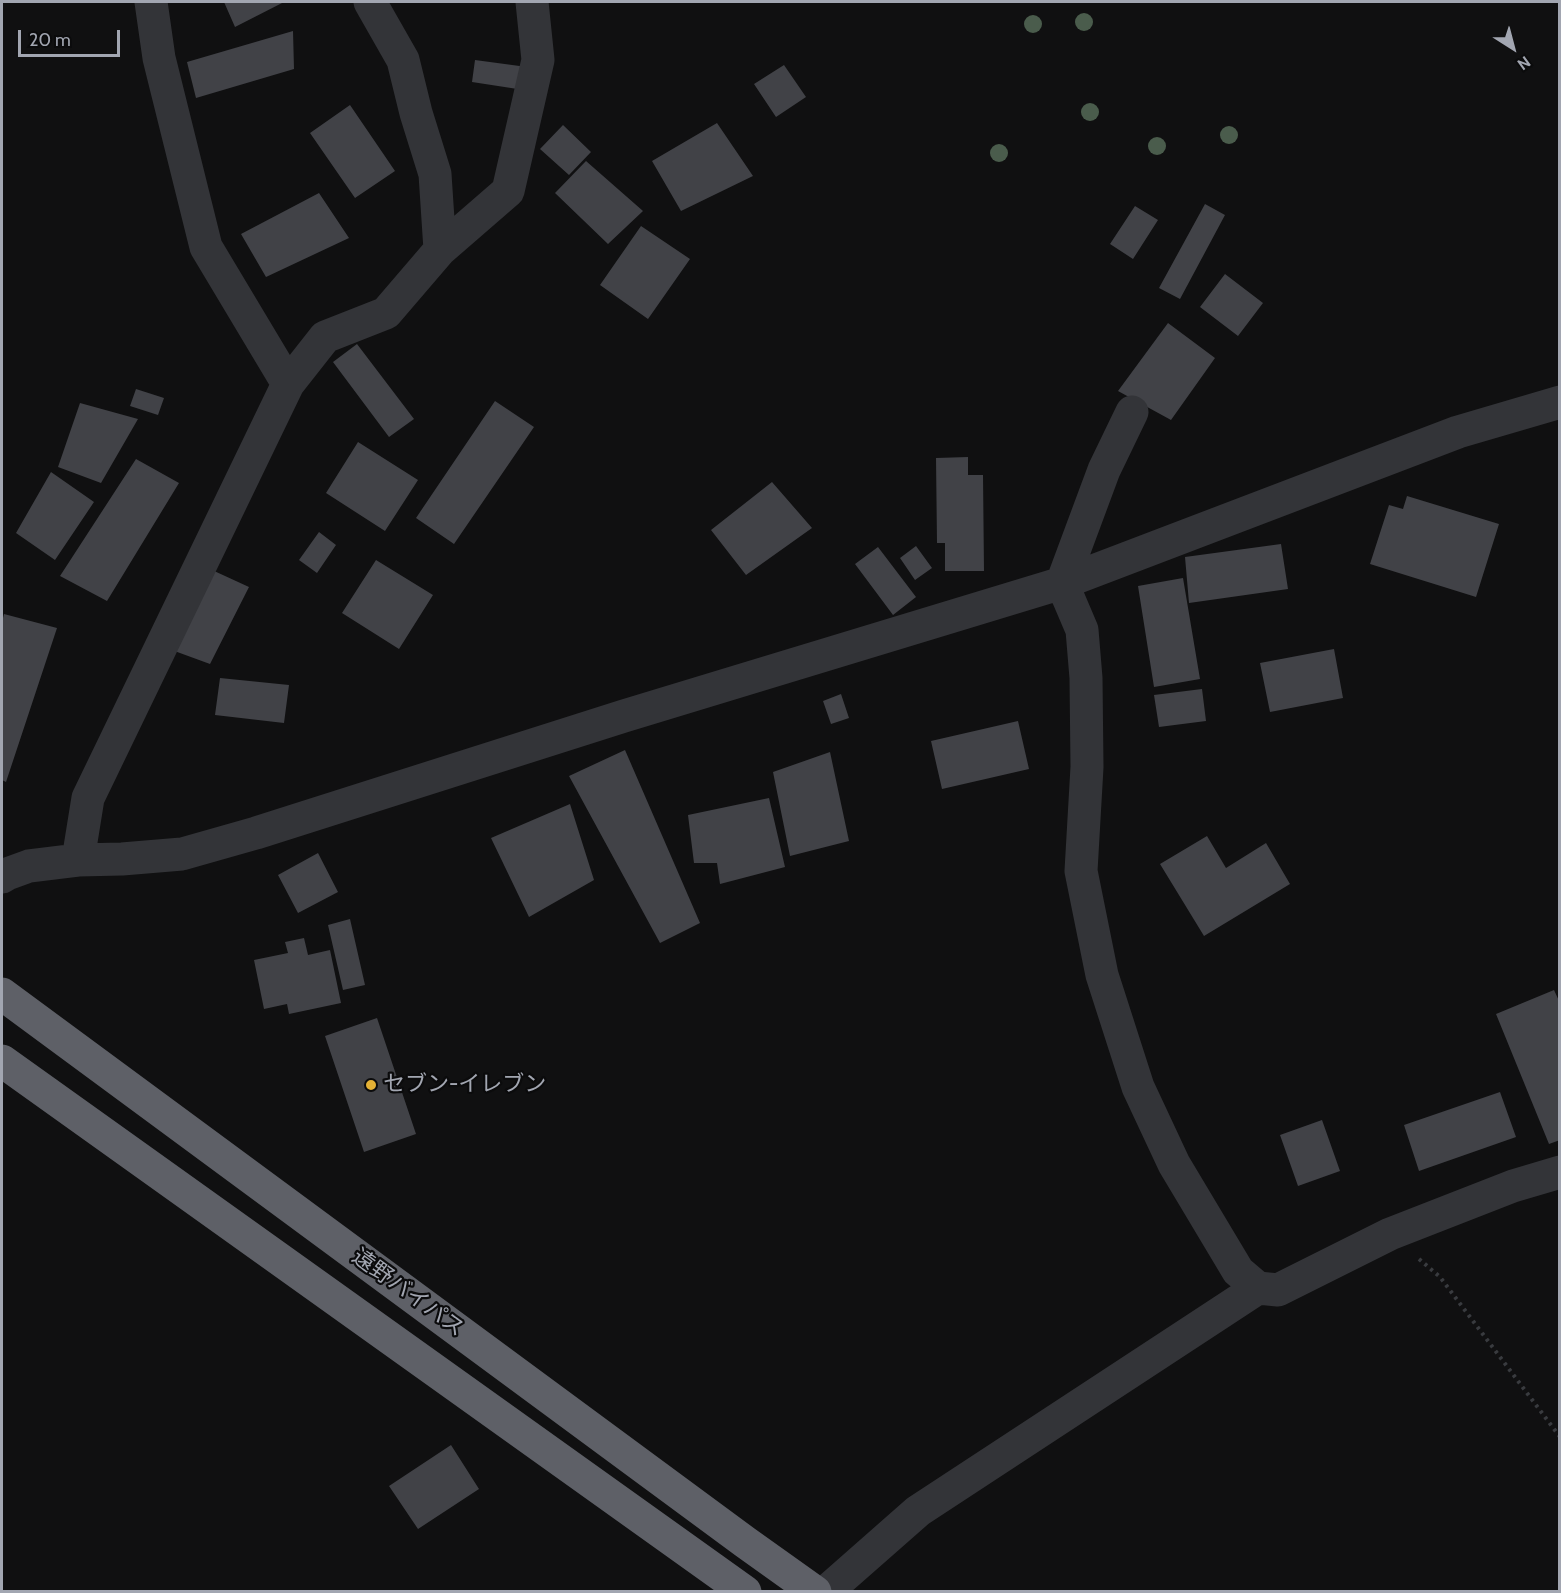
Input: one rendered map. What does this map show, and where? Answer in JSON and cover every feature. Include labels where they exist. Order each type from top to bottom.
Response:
[{"type":"highway","name":"遠野バイパス","points":[[2,994],[815,1592]]},
{"type":"highway","name":"遠野バイパス","points":[[2,1061],[728,1587]]},
{"type":"street","points":[[151,2],[159,58],[206,247],[288,384]]},
{"type":"street","points":[[370,2],[403,60],[416,113],[435,174],[440,250]]},
{"type":"street","points":[[78,860],[88,798],[288,384],[325,337],[386,313],[440,250],[508,191],[538,60],[532,2]]},
{"type":"street","points":[[2,878],[29,866],[78,860],[182,854],[256,833],[624,716],[1062,583],[1458,432],[1560,402]]},
{"type":"street","points":[[1132,412],[1104,470],[1062,583],[1082,630],[1086,678],[1087,767],[1081,871],[1102,975],[1138,1088],[1174,1164],[1238,1271],[1258,1288],[1278,1290],[1390,1234],[1513,1186],[1560,1172]]},
{"type":"street","points":[[826,1592],[918,1510],[1258,1288]]},
{"type":"path","points":[[1390,1234],[1440,1277],[1560,1437]]},
{"type":"building","points":[[224,2],[284,2],[235,27]]},
{"type":"building","points":[[293,31],[294,69],[196,98],[187,62]]},
{"type":"building","points":[[475,60],[527,67],[524,90],[472,82]]},
{"type":"building","points":[[784,65],[806,97],[776,117],[754,84]]},
{"type":"building","points":[[350,105],[395,171],[355,198],[310,133]]},
{"type":"building","points":[[717,123],[753,176],[681,211],[652,161]]},
{"type":"building","points":[[563,125],[591,152],[569,175],[540,149]]},
{"type":"building","points":[[586,161],[643,211],[608,244],[555,193]]},
{"type":"building","points":[[319,193],[349,238],[266,277],[241,234]]},
{"type":"building","points":[[1205,204],[1225,215],[1180,299],[1159,288]]},
{"type":"building","points":[[1135,206],[1158,220],[1133,259],[1110,244]]},
{"type":"building","points":[[641,226],[690,259],[648,319],[600,285]]},
{"type":"building","points":[[1225,274],[1263,303],[1238,336],[1200,307]]},
{"type":"building","points":[[1168,323],[1215,358],[1171,420],[1118,391]]},
{"type":"building","points":[[357,344],[414,419],[389,437],[333,362]]},
{"type":"building","points":[[136,389],[164,398],[158,415],[130,406]]},
{"type":"building","points":[[495,401],[534,427],[454,544],[416,518]]},
{"type":"building","points":[[80,403],[138,419],[101,483],[58,467]]},
{"type":"building","points":[[358,442],[418,480],[385,531],[326,493]]},
{"type":"building","points":[[968,457],[968,475],[983,475],[984,571],[945,571],[945,543],[937,543],[936,458]]},
{"type":"building","points":[[136,459],[179,483],[107,601],[60,576]]},
{"type":"building","points":[[51,472],[94,502],[55,560],[16,533]]},
{"type":"building","points":[[772,482],[812,528],[746,575],[711,530]]},
{"type":"building","points":[[1407,496],[1499,524],[1476,597],[1370,564],[1389,505],[1403,509]]},
{"type":"building","points":[[319,532],[336,545],[317,573],[299,560]]},
{"type":"building","points":[[1281,544],[1288,589],[1189,603],[1185,557]]},
{"type":"building","points":[[916,546],[932,568],[915,580],[900,558]]},
{"type":"building","points":[[878,547],[916,597],[893,615],[855,564]]},
{"type":"building","points":[[376,560],[433,595],[399,649],[342,613]]},
{"type":"building","points":[[212,570],[249,587],[210,664],[169,649]]},
{"type":"building","points":[[1183,578],[1200,679],[1154,687],[1138,586]]},
{"type":"building","points":[[4,614],[57,628],[6,782],[2,780],[2,622]]},
{"type":"building","points":[[1334,649],[1343,698],[1270,712],[1260,663]]},
{"type":"building","points":[[220,678],[289,685],[284,723],[215,715]]},
{"type":"building","points":[[1202,689],[1206,721],[1159,727],[1154,695]]},
{"type":"building","points":[[841,694],[849,718],[831,724],[823,701]]},
{"type":"building","points":[[1018,721],[1029,769],[942,789],[931,741]]},
{"type":"building","points":[[625,750],[700,923],[660,943],[569,776]]},
{"type":"building","points":[[830,752],[849,841],[790,856],[773,772]]},
{"type":"building","points":[[769,798],[785,867],[720,884],[717,863],[694,863],[688,815]]},
{"type":"building","points":[[570,804],[594,880],[529,917],[491,838]]},
{"type":"building","points":[[1207,836],[1226,868],[1266,843],[1290,884],[1204,936],[1160,864]]},
{"type":"building","points":[[318,853],[338,892],[298,913],[278,875]]},
{"type":"building","points":[[350,919],[365,985],[343,990],[328,925]]},
{"type":"building","points":[[304,938],[308,955],[330,950],[341,1003],[289,1014],[287,1004],[264,1009],[254,960],[288,953],[285,942]]},
{"type":"building","points":[[1554,990],[1560,1003],[1560,1140],[1549,1144],[1496,1014]]},
{"type":"building","name":"セブン-イレブン","points":[[377,1018],[416,1134],[364,1152],[325,1036]]},
{"type":"building","points":[[1500,1092],[1516,1137],[1419,1171],[1404,1125]]},
{"type":"building","points":[[1322,1120],[1340,1171],[1298,1186],[1280,1135]]},
{"type":"building","points":[[451,1445],[479,1489],[418,1529],[389,1486]]},
{"type":"place","name":"セブン-イレブン","points":[[371,1085]]}]
